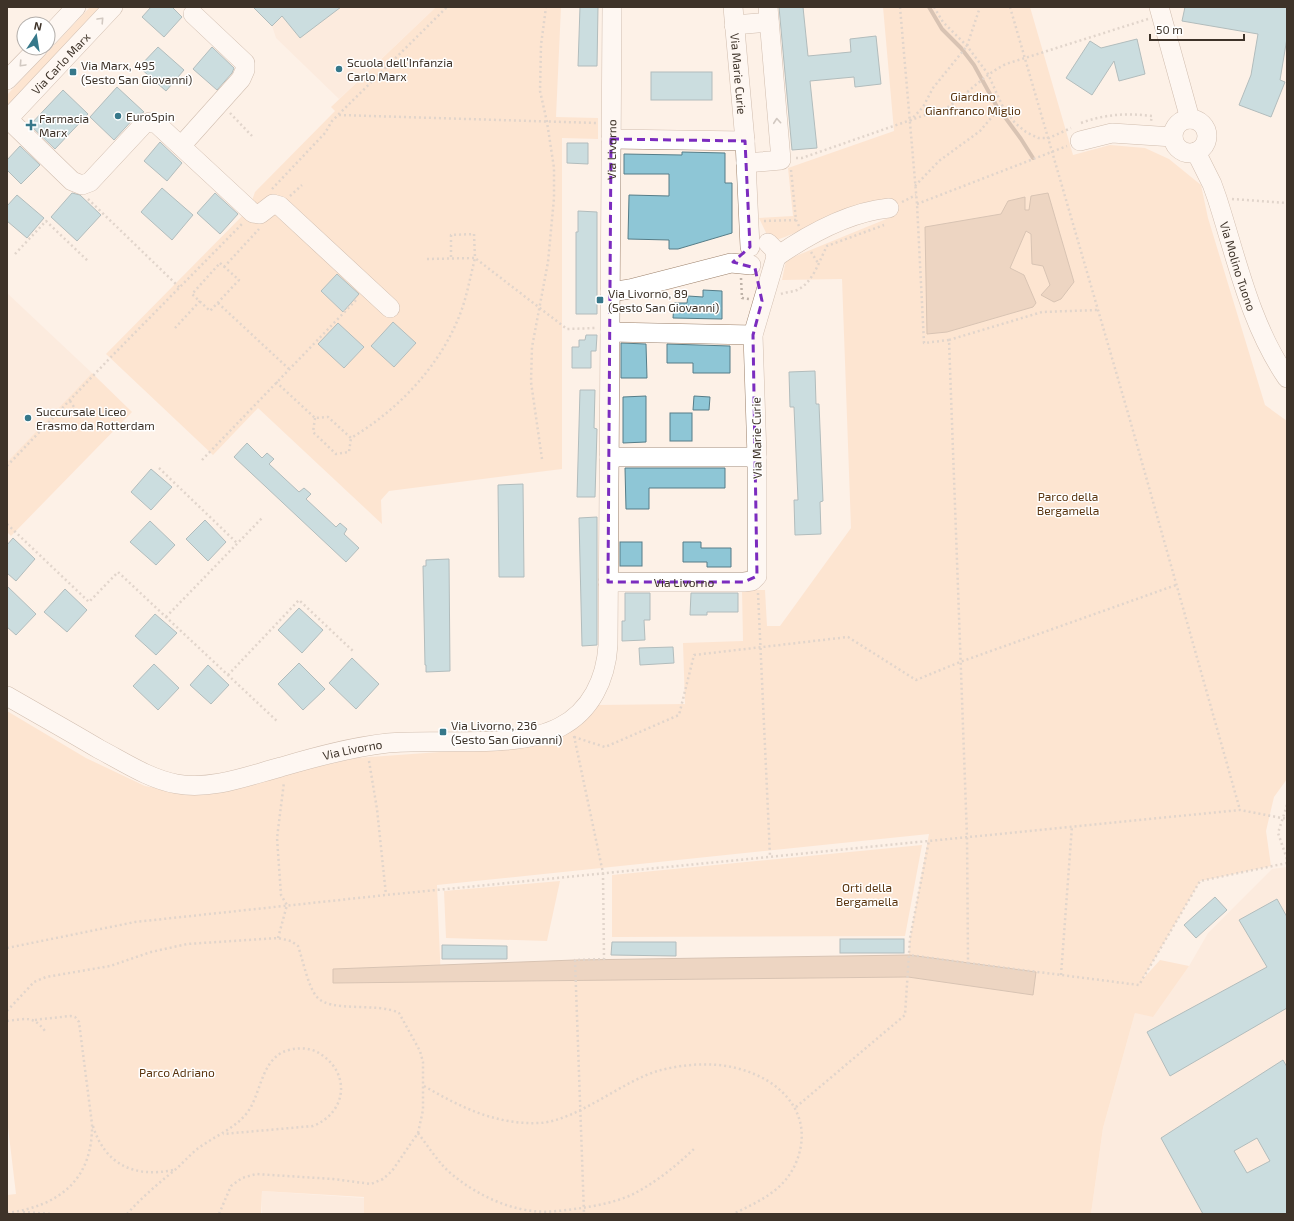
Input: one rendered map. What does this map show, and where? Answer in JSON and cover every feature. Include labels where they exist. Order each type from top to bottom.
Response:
[{"type":"street","points":[[56,28],[76,7]]},
{"type":"street","name":"Via Carlo Marx","points":[[7,120],[113,7]]},
{"type":"street","name":"Via Livorno","points":[[7,696],[132,767],[170,782],[189,785],[216,784],[366,746],[402,742],[520,739],[572,729],[590,701],[604,672],[608,650],[609,457],[604,330],[610,292],[612,7]]},
{"type":"street","points":[[1156,12],[1190,119]]},
{"type":"street","points":[[181,146],[242,79],[244,63],[193,14]]},
{"type":"street","points":[[733,16],[768,14],[781,160],[746,163]]},
{"type":"street","name":"Via Marie Curie","points":[[733,16],[746,163],[761,254],[762,300],[753,334],[757,457],[757,576]]},
{"type":"street","points":[[7,80],[30,56]]},
{"type":"street","points":[[1190,119],[1200,122],[1206,130],[1206,141],[1204,145],[1196,152],[1186,152],[1181,150],[1174,142],[1173,137],[1174,132],[1180,123],[1190,119]]},
{"type":"street","points":[[7,120],[72,181],[82,185],[90,182],[144,124],[150,122],[157,124],[253,213],[260,214],[273,204],[280,206],[390,308]]},
{"type":"street","points":[[611,131],[745,140]]},
{"type":"street","points":[[1077,131],[1173,137]]},
{"type":"street","name":"Via Molino Tuono","points":[[1196,152],[1218,198],[1245,292],[1256,322],[1269,350],[1287,378]]},
{"type":"street","points":[[610,292],[630,289],[731,263],[761,254],[876,210],[890,208]]},
{"type":"street","points":[[604,330],[753,334]]},
{"type":"street","points":[[609,457],[757,457]]},
{"type":"street","name":"Via Livorno","points":[[608,582],[744,582],[752,580],[757,576]]},
{"type":"path","points":[[273,204],[272,189],[325,133],[339,115],[447,7]]},
{"type":"path","points":[[542,459],[531,382],[532,347],[548,262],[554,198],[554,168],[547,122],[540,91],[541,45],[546,7]]},
{"type":"path","points":[[900,7],[917,204],[924,343],[949,340],[1042,312],[1098,310]]},
{"type":"path","points":[[934,7],[952,32],[967,46],[988,74],[1002,105],[1015,123],[1026,132],[1038,138],[1049,138],[1077,131],[1109,115],[1123,114],[1152,116],[1150,126]]},
{"type":"path","points":[[910,121],[923,107],[933,88],[967,46],[980,7]]},
{"type":"path","points":[[1010,7],[1049,138],[1240,810]]},
{"type":"path","points":[[790,159],[802,158],[948,107],[988,74],[1006,64],[1156,12]]},
{"type":"path","points":[[220,103],[252,136]]},
{"type":"path","points":[[915,186],[939,161],[980,131],[1002,105]]},
{"type":"path","points":[[339,115],[547,122],[611,131]]},
{"type":"path","points":[[917,204],[1052,152],[1077,131]]},
{"type":"path","points":[[790,167],[796,220],[804,238]]},
{"type":"path","points":[[82,185],[84,194],[179,287]]},
{"type":"path","points":[[731,263],[733,274],[741,272],[742,298],[771,302],[779,294],[797,290],[806,284],[812,277],[827,246],[894,222],[890,208],[916,195]]},
{"type":"path","points":[[1218,198],[1287,203]]},
{"type":"path","points":[[7,466],[179,287],[253,213]]},
{"type":"path","points":[[755,215],[796,220]]},
{"type":"path","points":[[15,254],[46,221],[88,262]]},
{"type":"path","points":[[351,438],[368,428],[395,405],[417,385],[436,361],[463,307],[475,258],[474,234],[451,235],[451,259]]},
{"type":"path","points":[[427,259],[475,258],[567,329],[604,330]]},
{"type":"path","points":[[220,263],[239,280],[210,311],[200,301],[192,294],[220,263]]},
{"type":"path","points":[[202,460],[368,288]]},
{"type":"path","points":[[175,328],[200,301]]},
{"type":"path","points":[[218,303],[289,369]]},
{"type":"path","points":[[949,340],[967,837],[968,963]]},
{"type":"path","points":[[276,382],[315,418]]},
{"type":"path","points":[[70,401],[76,410]]},
{"type":"path","points":[[315,418],[328,416],[351,438]]},
{"type":"path","points":[[315,418],[313,432],[336,454],[349,452],[351,438]]},
{"type":"path","points":[[159,468],[237,544]]},
{"type":"path","points":[[166,617],[262,518]]},
{"type":"path","points":[[7,524],[89,602],[118,572],[278,722]]},
{"type":"path","points":[[757,576],[770,856]]},
{"type":"path","points":[[572,729],[605,747],[679,714],[694,654],[848,637],[916,680],[960,662],[1176,585]]},
{"type":"path","points":[[228,675],[299,600],[354,652]]},
{"type":"path","points":[[572,729],[603,873],[604,959],[575,960],[584,1214]]},
{"type":"path","points":[[366,746],[377,809],[386,895]]},
{"type":"path","points":[[278,938],[287,905],[281,895],[277,838],[284,780],[283,766]]},
{"type":"path","points":[[1287,805],[1278,833],[1287,859]]},
{"type":"path","points":[[7,948],[135,922],[287,905],[929,840],[1240,810],[1287,820]]},
{"type":"path","points":[[1061,975],[1072,826]]},
{"type":"path","points":[[795,1107],[905,1015],[910,938],[929,840]]},
{"type":"path","points":[[909,955],[1139,985],[1200,881],[1287,863]]},
{"type":"path","points":[[7,1011],[34,982],[46,977],[110,966],[151,952],[187,944],[278,938],[291,941],[298,946],[316,997],[324,1003],[382,1008],[399,1013],[420,1051],[423,1062],[423,1110],[418,1134],[392,1171],[383,1179],[371,1184],[344,1180],[256,1174],[242,1178],[231,1186],[218,1214]]},
{"type":"path","points":[[7,1021],[27,1018],[34,1020],[70,1016],[75,1017],[79,1022],[92,1124],[90,1153],[76,1180],[64,1192],[50,1202],[7,1213]]},
{"type":"path","points":[[34,1020],[45,1031]]},
{"type":"path","points":[[126,1214],[145,1194],[202,1145],[223,1134],[237,1124],[256,1099],[269,1064],[281,1054],[294,1048],[308,1049],[319,1053],[328,1059],[337,1071],[341,1083],[341,1095],[333,1111],[322,1122],[313,1126],[223,1134]]},
{"type":"path","points":[[423,1086],[467,1110],[520,1123],[541,1123],[580,1109],[660,1070],[688,1065],[711,1065],[736,1068],[764,1078],[783,1092],[795,1107],[801,1121],[803,1137],[800,1156],[793,1171],[781,1186],[766,1198],[733,1214]]},
{"type":"path","points":[[92,1124],[97,1140],[105,1151],[115,1161],[127,1168],[142,1172],[157,1173],[174,1170]]},
{"type":"path","points":[[418,1134],[445,1168],[463,1182],[484,1195],[508,1205],[533,1211],[556,1211],[608,1203],[635,1193],[658,1180],[695,1148]]},
{"type":"path","points":[[18,1211],[53,1214]]},
{"type":"highlighted area","points":[[611,139],[745,141],[750,247],[733,262],[755,268],[762,301],[753,335],[757,576],[744,582],[608,582]]},
{"type":"shaded area","name":"Scuola dell’Infanzia Carlo Marx","points":[[253,7],[436,7],[339,99],[276,38],[272,26]]},
{"type":"shaded area","points":[[1048,193],[1074,282],[1061,299],[1054,302],[1041,295],[1050,285],[1043,266],[1032,264],[1031,234],[1026,231],[1010,268],[1024,275],[1036,303],[1033,307],[947,332],[927,334],[925,227],[1001,214],[1008,201],[1025,197],[1025,210],[1029,210],[1031,196]]},
{"type":"shaded area","name":"Succursale Liceo Erasmo da Rotterdam","points":[[7,293],[92,373],[7,462]]},
{"type":"shaded area","points":[[1287,867],[1287,1214],[1091,1214],[1103,1128],[1135,1013],[1189,966],[1208,933],[1272,869]]},
{"type":"shaded area","points":[[909,955],[1036,972],[1033,995],[908,977],[333,983],[333,969],[575,960]]},
{"type":"shaded area","points":[[262,1191],[364,1198],[364,1214],[262,1214]]},
{"type":"green space","points":[[90,7],[100,7],[56,54],[56,43]]},
{"type":"green space","points":[[436,7],[561,7],[556,117],[598,118],[598,139],[562,138],[562,469],[389,491],[381,500],[382,524],[258,408],[213,455],[106,354],[249,209],[255,192],[335,111],[331,107]]},
{"type":"green space","name":"Parco della Bergamella","points":[[883,7],[1030,7],[1073,155],[1110,145],[1145,148],[1169,159],[1201,185],[1208,218],[1265,405],[1287,421],[1287,779],[1274,797],[1266,831],[1271,866],[1200,881],[1142,980],[1160,960],[1189,966],[1153,1017],[1135,1013],[1103,1128],[1091,1214],[364,1214],[364,1197],[262,1191],[261,1214],[7,1214],[7,1195],[16,1194],[7,1119],[7,711],[86,758],[145,786],[192,795],[356,758],[550,744],[582,724],[597,705],[685,704],[683,643],[743,641],[742,590],[765,590],[767,626],[780,626],[851,528],[842,279],[782,280],[786,260],[896,215],[891,199],[823,221],[776,240],[768,237],[759,218],[793,216],[788,168],[894,131]],"holes":[[[929,834],[910,938],[909,955],[1026,971],[441,982],[437,885]]]},
{"type":"green space","points":[[44,56],[54,56],[7,106],[7,95]]},
{"type":"green space","points":[[92,373],[132,412],[11,536],[7,532],[7,462]]},
{"type":"green space","name":"Orti della Bergamella","points":[[922,845],[905,936],[612,937],[612,875]]},
{"type":"green space","points":[[560,881],[547,941],[446,938],[444,891]]},
{"type":"building","points":[[151,7],[172,7],[182,17],[164,37],[142,17]]},
{"type":"building","points":[[253,7],[341,7],[300,38],[282,16],[272,26]]},
{"type":"building","points":[[580,7],[598,7],[597,66],[578,66]]},
{"type":"building","points":[[779,7],[803,7],[808,56],[851,52],[850,39],[876,36],[881,84],[855,87],[854,77],[810,81],[817,148],[792,150]]},
{"type":"building","points":[[1185,7],[1287,7],[1287,38],[1280,80],[1285,82],[1271,117],[1239,105],[1251,75],[1258,34],[1182,21]]},
{"type":"building","points":[[1137,39],[1145,74],[1119,81],[1114,61],[1092,95],[1066,78],[1090,41],[1101,48]]},
{"type":"building","points":[[158,47],[184,70],[166,91],[139,67]]},
{"type":"building","points":[[212,47],[234,68],[232,73],[217,90],[193,69]]},
{"type":"building","points":[[651,72],[712,72],[712,100],[651,100]]},
{"type":"building","name":"EuroSpin","points":[[117,87],[144,112],[136,116],[114,140],[90,117]]},
{"type":"building","points":[[63,90],[88,114],[55,149],[30,125]]},
{"type":"building","points":[[160,142],[182,163],[167,181],[144,161]]},
{"type":"building","points":[[567,143],[588,143],[588,164],[567,163]]},
{"type":"building","points":[[20,146],[40,165],[21,184],[7,170],[7,160]]},
{"type":"building","points":[[682,152],[725,153],[725,183],[732,183],[732,233],[678,249],[669,249],[669,240],[628,239],[629,195],[669,196],[669,174],[624,174],[624,154],[682,155]]},
{"type":"building","points":[[162,188],[193,215],[172,240],[141,212]]},
{"type":"building","points":[[72,193],[80,195],[101,215],[77,241],[51,217]]},
{"type":"building","points":[[215,193],[238,214],[220,234],[197,213]]},
{"type":"building","points":[[17,195],[44,218],[27,238],[7,221],[7,206]]},
{"type":"building","points":[[578,211],[597,212],[597,314],[576,314],[576,232],[578,232]]},
{"type":"building","points":[[337,274],[359,294],[343,312],[321,291]]},
{"type":"building","points":[[703,290],[722,291],[722,319],[673,318],[674,303],[687,303],[688,296],[703,297]]},
{"type":"building","points":[[393,322],[416,343],[394,367],[371,346]]},
{"type":"building","points":[[338,323],[364,347],[344,368],[318,344]]},
{"type":"building","points":[[586,335],[597,335],[596,351],[591,351],[591,368],[572,368],[572,347],[579,347],[579,340],[585,340]]},
{"type":"building","points":[[621,343],[646,344],[647,378],[621,378]]},
{"type":"building","points":[[667,344],[730,346],[730,373],[693,373],[693,363],[667,363]]},
{"type":"building","points":[[815,371],[816,404],[819,404],[823,501],[820,502],[821,534],[795,535],[794,500],[798,500],[794,407],[790,407],[789,372]]},
{"type":"building","points":[[580,390],[595,390],[594,428],[597,429],[595,497],[577,497]]},
{"type":"building","points":[[646,396],[646,442],[623,443],[623,397]]},
{"type":"building","points":[[694,396],[710,397],[709,410],[693,410]]},
{"type":"building","points":[[670,413],[692,413],[692,441],[670,441]]},
{"type":"building","points":[[247,443],[262,458],[267,453],[274,459],[269,464],[299,492],[304,488],[311,494],[306,499],[336,527],[340,523],[347,529],[344,534],[359,548],[346,562],[234,457]]},
{"type":"building","points":[[625,468],[725,468],[725,488],[649,488],[649,509],[626,509]]},
{"type":"building","points":[[151,469],[172,487],[151,510],[131,492]]},
{"type":"building","points":[[523,484],[524,577],[499,577],[498,485]]},
{"type":"building","points":[[597,517],[597,645],[582,646],[579,518]]},
{"type":"building","points":[[205,520],[226,542],[208,561],[186,539]]},
{"type":"building","points":[[150,521],[175,545],[156,565],[130,542]]},
{"type":"building","points":[[13,538],[35,559],[16,581],[7,573],[7,545]]},
{"type":"building","points":[[620,542],[642,542],[642,566],[620,566]]},
{"type":"building","points":[[683,542],[701,542],[701,548],[731,548],[731,567],[707,567],[707,562],[683,562]]},
{"type":"building","points":[[449,559],[450,671],[426,672],[423,566],[426,566],[426,560]]},
{"type":"building","points":[[7,586],[36,614],[16,635],[7,627]]},
{"type":"building","points":[[65,589],[87,610],[67,632],[44,612]]},
{"type":"building","points":[[625,593],[650,593],[650,620],[644,620],[645,640],[622,641],[622,621],[625,621]]},
{"type":"building","points":[[691,593],[738,593],[738,612],[707,612],[707,615],[690,615]]},
{"type":"building","points":[[299,608],[323,630],[302,653],[278,630]]},
{"type":"building","points":[[155,614],[177,633],[156,655],[135,636]]},
{"type":"building","points":[[673,647],[674,663],[640,665],[639,648]]},
{"type":"building","points":[[352,658],[379,684],[356,709],[329,683]]},
{"type":"building","points":[[299,663],[325,689],[303,710],[278,684]]},
{"type":"building","points":[[154,664],[179,688],[158,710],[133,686]]},
{"type":"building","points":[[208,665],[229,685],[211,704],[190,685]]},
{"type":"building","points":[[1215,897],[1227,910],[1196,938],[1184,925]]},
{"type":"building","points":[[1277,899],[1287,917],[1287,1008],[1170,1076],[1147,1032],[1267,967],[1239,920]]},
{"type":"building","points":[[840,939],[904,939],[904,953],[840,953]]},
{"type":"building","points":[[612,942],[676,942],[676,956],[611,955]]},
{"type":"building","points":[[442,945],[507,946],[507,959],[442,959]]},
{"type":"building","points":[[1283,1060],[1287,1067],[1287,1214],[1203,1214],[1161,1138]],"holes":[[[1257,1138],[1270,1161],[1247,1173],[1234,1151]]]},
{"type":"waterway","points":[[929,7],[942,29],[961,48],[974,65],[996,105],[1033,158]]},
{"type":"place","name":"Scuola dell’Infanzia Carlo Marx","points":[[339,69]]},
{"type":"place","name":"Via Marx, 495 (Sesto San Giovanni)","points":[[73,72]]},
{"type":"place","name":"EuroSpin","points":[[118,116]]},
{"type":"place","name":"Farmacia Marx","points":[[31,125]]},
{"type":"place","name":"Via Livorno, 89 (Sesto San Giovanni)","points":[[600,300]]},
{"type":"place","name":"Succursale Liceo Erasmo da Rotterdam","points":[[28,418]]},
{"type":"place","name":"Via Livorno, 236 (Sesto San Giovanni)","points":[[443,732]]},
{"type":"park label","name":"Giardino Gianfranco Miglio","points":[[973,103]]},
{"type":"park label","name":"Parco Adriano","points":[[177,1072]]}]
